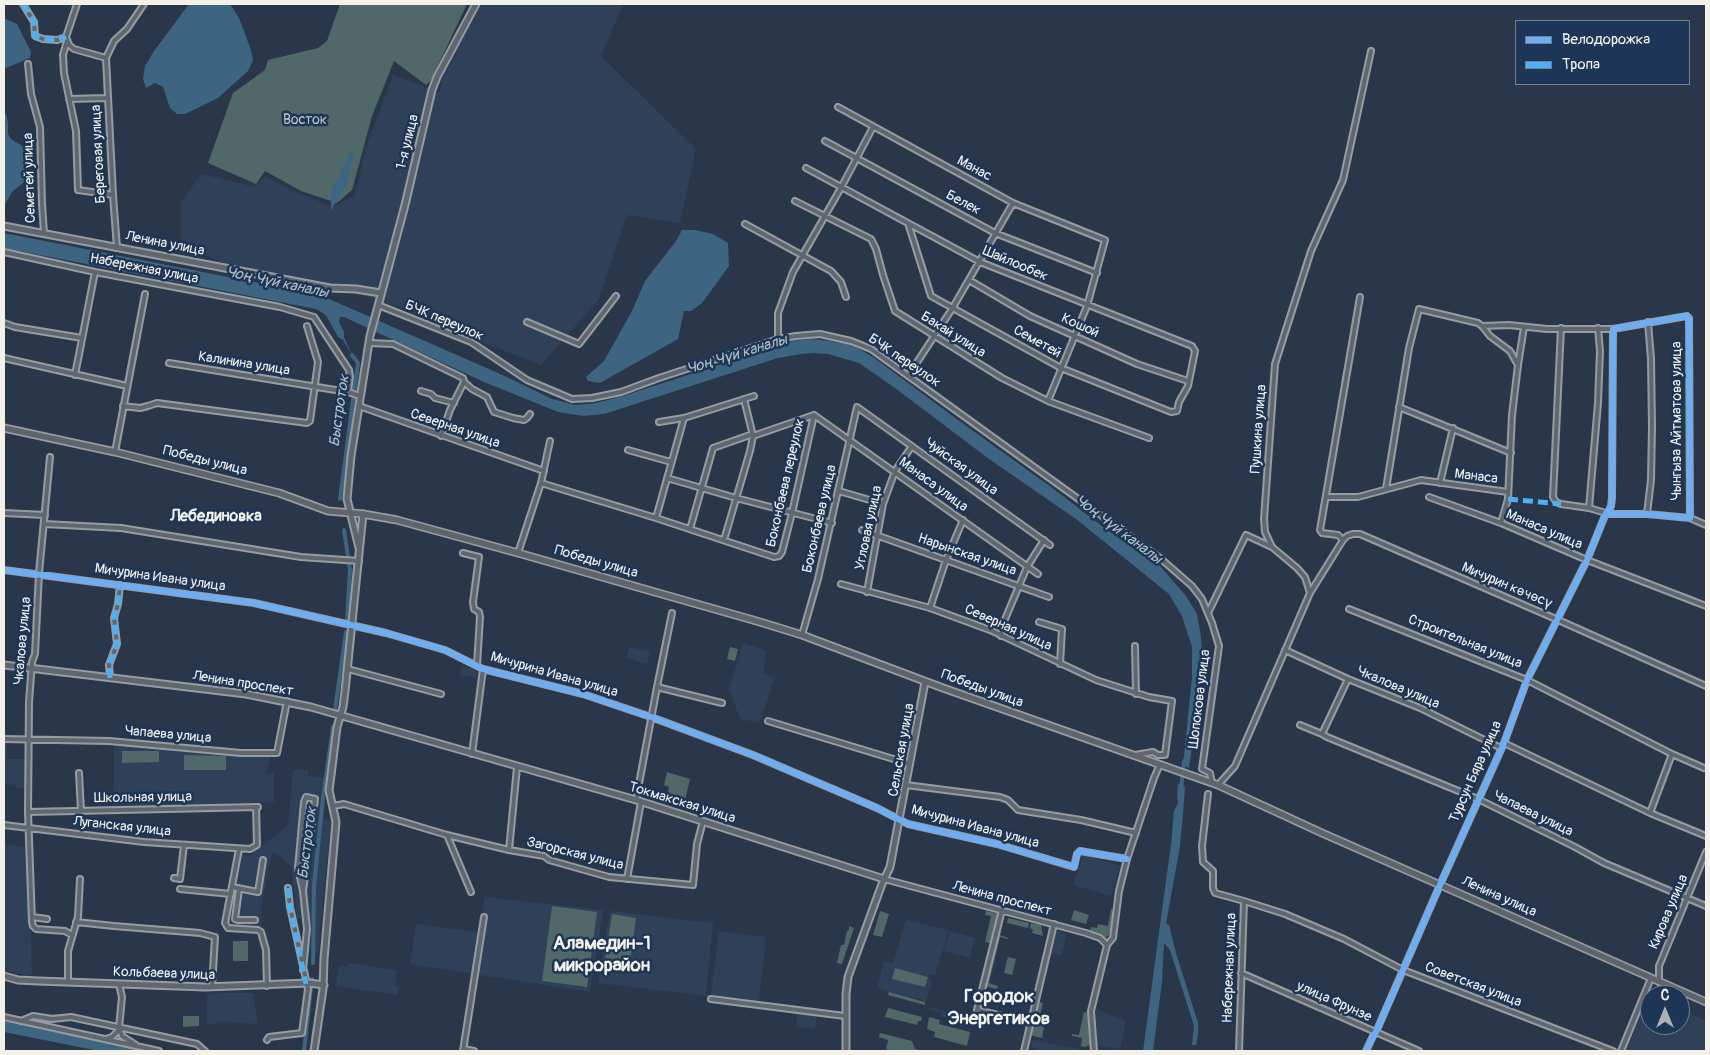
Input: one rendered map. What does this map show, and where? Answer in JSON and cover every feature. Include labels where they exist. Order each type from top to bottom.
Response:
[{"type":"main road","name":"1-я улица","points":[[369,342],[405,205],[432,90],[476,4]]},
{"type":"main road","name":"Ленина улица","points":[[4,226],[330,288],[356,289],[381,293]]},
{"type":"main road","points":[[314,1051],[324,985],[324,958],[336,822],[330,787],[337,727],[348,669],[359,561],[347,499],[359,406],[353,394],[369,342]]},
{"type":"main road","name":"Победы улица","points":[[4,428],[115,452],[279,493],[328,510],[397,520],[760,622],[1200,778]]},
{"type":"main road","points":[[358,548],[363,514]]},
{"type":"main road","name":"Ленина проспект","points":[[4,664],[246,694],[286,701],[472,752]]},
{"type":"main road","name":"Сельская улица","points":[[846,1051],[845,1016],[848,977],[890,867],[925,682]]},
{"type":"main road","name":"Токмакская улица","points":[[472,752],[703,821],[884,879]]},
{"type":"main road","name":"Ленина улица","points":[[1200,778],[1706,1002]]},
{"type":"main road","name":"Кольбаева улица","points":[[4,976],[18,980],[212,987],[324,985]]},
{"type":"street","points":[[23,4],[34,22],[35,36],[50,40],[67,39]]},
{"type":"street","points":[[77,4],[63,55],[64,73],[76,131],[78,190],[113,195]]},
{"type":"street","points":[[67,39],[69,45],[74,49],[106,58],[114,41],[126,29],[144,4]]},
{"type":"street","name":"Пушкина улица","points":[[1272,548],[1265,532],[1264,519],[1275,364],[1311,251],[1343,180],[1371,51]]},
{"type":"street","name":"Береговая улица","points":[[106,58],[117,248]]},
{"type":"street","name":"Семетей улица","points":[[28,64],[31,94],[40,127],[44,233]]},
{"type":"street","points":[[69,98],[107,98]]},
{"type":"street","name":"Манас","points":[[838,107],[1013,202],[1105,240],[1096,273]]},
{"type":"street","points":[[778,339],[778,313],[793,272],[873,127]]},
{"type":"street","name":"Белек","points":[[826,141],[995,233],[1096,273]]},
{"type":"street","name":"Шайлообек","points":[[806,168],[980,262],[1192,346],[1195,351],[1188,381]]},
{"type":"street","name":"Бакай улица","points":[[795,201],[870,239],[876,250],[882,275],[895,311],[1002,378],[1048,401],[1149,438]]},
{"type":"street","points":[[908,376],[935,337],[970,280],[1013,202]]},
{"type":"street","name":"Семетей","points":[[908,223],[931,296],[952,309],[1061,368],[1174,412],[1177,411],[1179,402],[1188,386],[1188,381]]},
{"type":"street","points":[[744,224],[831,271],[841,282],[846,297]]},
{"type":"street","name":"Набережная улица","points":[[4,252],[95,272],[280,306],[314,318],[349,370],[353,394]]},
{"type":"street","points":[[75,374],[95,272]]},
{"type":"street","points":[[1048,401],[1073,336],[1087,306],[1096,273]]},
{"type":"street","name":"Кошой","points":[[970,280],[1030,316],[1073,336],[1137,364],[1188,381]]},
{"type":"street","points":[[115,452],[145,294]]},
{"type":"street","points":[[527,322],[579,344],[616,296]]},
{"type":"street","points":[[1215,784],[1235,766],[1310,593],[1343,540],[1338,535],[1322,533],[1320,530],[1360,297]]},
{"type":"street","name":"БЧК переулок","points":[[378,305],[471,342],[527,380],[572,399],[592,398],[621,392],[778,339],[820,334],[851,341],[871,349],[1038,470]]},
{"type":"street","points":[[1386,489],[1409,348],[1419,309],[1478,323],[1488,335],[1510,351],[1518,365]]},
{"type":"street","name":"Чынгыза Айтматова улица","points":[[1482,326],[1498,325],[1547,329],[1561,328],[1613,329],[1685,316],[1689,318],[1690,518],[1607,513],[1556,502],[1553,494],[1561,328]]},
{"type":"street","points":[[1647,514],[1651,486],[1652,427],[1648,322]]},
{"type":"street","points":[[4,323],[15,327],[82,338]]},
{"type":"street","points":[[123,406],[140,408],[157,403],[307,423],[310,421],[318,362],[307,326]]},
{"type":"street","points":[[1508,492],[1512,415],[1524,327]]},
{"type":"street","points":[[1589,508],[1598,403],[1600,344],[1598,328]]},
{"type":"street","name":"Турсун Бяра улица","points":[[1366,1051],[1504,743],[1527,680],[1587,560],[1611,506],[1613,479],[1613,329]]},
{"type":"street","points":[[369,342],[393,344],[463,378],[464,382],[472,389],[487,397],[494,412],[524,420],[530,414]]},
{"type":"street","points":[[4,358],[127,386]]},
{"type":"street","name":"Калинина улица","points":[[169,363],[353,394]]},
{"type":"street","points":[[441,436],[464,382]]},
{"type":"street","points":[[422,391],[432,394],[435,398],[454,403]]},
{"type":"street","points":[[659,422],[684,418],[754,396]]},
{"type":"street","points":[[541,483],[724,540],[750,452],[752,436],[744,399]]},
{"type":"street","name":"Северная улица","points":[[359,406],[544,471]]},
{"type":"street","name":"Боконбаева улица","points":[[802,636],[832,523],[857,406]]},
{"type":"street","name":"Чуйская улица","points":[[857,406],[1050,545]]},
{"type":"street","points":[[1399,406],[1511,453]]},
{"type":"street","points":[[690,529],[713,448],[814,414]]},
{"type":"street","name":"Манаса улица","points":[[814,414],[1038,574]]},
{"type":"street","name":"Боконбаева переулок","points":[[724,540],[774,557],[780,556],[792,513],[814,414]]},
{"type":"street","points":[[656,518],[684,418]]},
{"type":"street","name":"Манаса","points":[[1440,483],[1454,428]]},
{"type":"street","points":[[518,553],[541,483],[550,440]]},
{"type":"street","name":"Угловая улица","points":[[867,592],[883,504],[895,471],[912,446]]},
{"type":"street","points":[[628,450],[671,462]]},
{"type":"street","name":"Чкалова улица","points":[[32,917],[28,812],[28,740],[32,668],[50,457]]},
{"type":"street","name":"Шопокова улица","points":[[1038,470],[1160,558],[1192,586],[1202,599],[1219,646],[1202,769],[1210,773],[1215,784]]},
{"type":"street","points":[[667,478],[832,523]]},
{"type":"street","name":"Манаса","points":[[1326,497],[1358,497],[1421,480],[1508,492],[1508,499],[1501,523]]},
{"type":"street","points":[[839,491],[883,504]]},
{"type":"street","name":"Манаса улица","points":[[1429,497],[1501,523],[1587,560],[1706,606]]},
{"type":"street","points":[[4,513],[45,515]]},
{"type":"street","points":[[1690,518],[1706,525]]},
{"type":"street","points":[[930,608],[946,560],[963,520]]},
{"type":"street","points":[[44,524],[121,528],[301,557],[359,561]]},
{"type":"street","name":"Нарынская улица","points":[[862,530],[1048,597]]},
{"type":"street","name":"Мичурин көчөсү","points":[[1343,540],[1347,536],[1360,534],[1706,686]]},
{"type":"street","points":[[1208,613],[1246,536],[1272,548],[1297,568],[1305,576],[1310,593]]},
{"type":"street","points":[[1001,636],[1003,624],[1027,567],[1044,540]]},
{"type":"street","points":[[463,553],[479,557],[472,602],[480,617],[478,665]]},
{"type":"street","name":"Мичурина Ивана улица","points":[[4,570],[40,573],[254,604],[386,633],[446,650],[483,669],[583,694],[651,717],[753,755],[877,808],[911,825],[997,844],[1074,867],[1080,852],[1128,859]]},
{"type":"street","name":"Северная улица","points":[[841,584],[930,608],[990,630],[1096,680],[1136,694],[1172,701],[1165,755],[1158,755],[1153,752],[1133,755]]},
{"type":"street","points":[[110,678],[109,665],[117,644],[114,618],[120,585]]},
{"type":"street","name":"Строительная улица","points":[[1349,609],[1527,680],[1672,754],[1704,768]]},
{"type":"street","points":[[627,879],[656,687],[672,614]]},
{"type":"street","points":[[1039,622],[1062,629],[1060,664]]},
{"type":"street","points":[[1136,646],[1136,694]]},
{"type":"street","name":"Чкалова улица","points":[[1285,650],[1348,679],[1420,708],[1501,748]]},
{"type":"street","points":[[348,669],[441,694]]},
{"type":"street","points":[[472,752],[483,669]]},
{"type":"street","points":[[1322,734],[1348,679]]},
{"type":"street","points":[[656,687],[722,703]]},
{"type":"street","name":"Чапаева улица","points":[[4,738],[108,741],[241,753],[277,753],[286,701]]},
{"type":"street","points":[[768,721],[910,764]]},
{"type":"street","name":"Чапаева улица","points":[[1300,725],[1478,799],[1604,863],[1706,906]]},
{"type":"street","points":[[1504,743],[1650,813],[1706,836]]},
{"type":"street","points":[[1650,813],[1672,754]]},
{"type":"street","points":[[1094,1051],[1091,1011],[1108,943],[1112,938],[1119,891],[1136,833],[1160,764]]},
{"type":"street","points":[[508,850],[517,767]]},
{"type":"street","points":[[80,773],[81,811]]},
{"type":"street","points":[[906,785],[1000,798],[1008,800],[1018,810],[1081,820],[1136,833]]},
{"type":"street","name":"Набережная улица","points":[[1208,794],[1202,846],[1203,862],[1213,871],[1213,888],[1215,893],[1244,901],[1240,973],[1239,1051]]},
{"type":"street","points":[[302,970],[307,929],[298,868],[306,797],[315,799],[303,892]]},
{"type":"street","name":"Загорская улица","points":[[333,806],[344,804],[447,835],[508,850],[544,856],[549,860],[601,875],[693,885],[697,844],[703,821]]},
{"type":"street","name":"Школьная улица","points":[[28,812],[257,807],[257,845],[250,849],[239,849]]},
{"type":"street","name":"Луганская улица","points":[[4,825],[184,845],[239,849]]},
{"type":"street","points":[[447,835],[471,892]]},
{"type":"street","points":[[174,878],[180,879],[184,845]]},
{"type":"street","points":[[239,849],[224,923],[228,928],[258,930],[261,932],[266,950],[267,986]]},
{"type":"street","name":"Кирова улица","points":[[1659,982],[1659,966],[1706,852]]},
{"type":"street","points":[[232,887],[258,892],[263,860]]},
{"type":"street","points":[[68,982],[68,951],[78,917],[80,879]]},
{"type":"street","name":"Ленина проспект","points":[[884,879],[1097,936],[1108,943]]},
{"type":"street","points":[[267,1040],[269,1037],[302,1033],[308,984],[302,970],[288,888]]},
{"type":"street","points":[[180,889],[231,894]]},
{"type":"street","points":[[239,889],[235,918],[237,920],[255,920]]},
{"type":"street","name":"Советская улица","points":[[1244,901],[1285,914],[1344,939],[1403,970],[1613,1051]]},
{"type":"street","points":[[1002,910],[977,1010],[1031,1023]]},
{"type":"street","points":[[47,919],[32,917],[32,925],[36,929],[65,931],[72,935]]},
{"type":"street","points":[[474,1051],[464,1050],[484,917]]},
{"type":"street","points":[[76,922],[200,933],[215,937],[212,987]]},
{"type":"street","points":[[1024,1051],[1054,924]]},
{"type":"street","name":"улица Фрунзе","points":[[1240,973],[1419,1051]]},
{"type":"street","points":[[1621,1051],[1651,978]]},
{"type":"street","points":[[119,984],[122,997],[119,1028],[122,1036],[140,1047]]},
{"type":"street","points":[[711,999],[845,1016]]},
{"type":"street","points":[[4,1016],[160,1051]]},
{"type":"street","points":[[21,1021],[33,1016],[52,1019],[71,1018],[196,1044],[205,1051]]},
{"type":"street","points":[[105,1040],[118,1031],[119,1028]]},
{"type":"shaded area","points":[[189,4],[230,4],[239,18],[253,60],[248,71],[218,98],[185,114],[177,114],[170,108],[163,87],[155,83],[146,88],[143,79],[145,66],[154,51]]},
{"type":"shaded area","points":[[481,4],[623,4],[601,56],[696,149],[680,223],[627,215],[599,299],[541,365],[394,305],[330,286],[223,264],[181,241],[181,203],[201,174],[255,187],[266,176],[289,189],[333,207],[355,195],[366,148],[393,75],[440,93],[442,79]]},
{"type":"shaded area","points":[[4,18],[17,24],[31,52],[30,58],[6,68],[4,67]]},
{"type":"shaded area","points":[[4,114],[6,114],[8,134],[11,139],[32,152],[34,161],[31,169],[33,174],[32,181],[23,183],[12,192],[4,206]]},
{"type":"shaded area","points":[[349,152],[353,152],[353,156],[347,185],[331,210],[333,186],[341,173]]},
{"type":"shaded area","points":[[682,230],[695,230],[713,234],[728,243],[729,266],[702,303],[691,311],[684,311],[678,339],[600,383],[588,381],[586,377],[604,361],[632,311],[645,281],[676,241]]},
{"type":"shaded area","points":[[4,233],[320,295],[507,377],[552,399],[576,405],[596,403],[623,396],[793,341],[813,339],[830,341],[847,344],[859,349],[873,357],[1103,527],[1160,566],[1186,596],[1197,614],[1202,659],[1199,698],[1189,768],[1183,765],[1192,677],[1192,647],[1182,616],[1169,594],[1076,519],[989,459],[859,363],[828,354],[814,353],[778,358],[604,414],[583,416],[558,412],[484,382],[344,317],[340,317],[339,322],[353,357],[343,340],[338,337],[327,317],[316,309],[4,248]]},
{"type":"shaded area","points":[[743,643],[767,651],[763,673],[774,678],[760,723],[740,719],[729,689]]},
{"type":"shaded area","points":[[629,647],[650,652],[647,664],[626,658]]},
{"type":"shaded area","points":[[461,667],[477,669],[476,678],[468,675],[467,677],[460,676]]},
{"type":"shaded area","points":[[4,741],[7,741],[7,759],[25,759],[24,788],[16,788],[16,785],[4,784]]},
{"type":"shaded area","points":[[114,745],[271,756],[266,774],[274,773],[274,802],[113,805]]},
{"type":"shaded area","name":"Быстроток","points":[[293,770],[308,770],[308,776],[324,778],[314,874],[312,923],[297,918],[291,866],[274,852],[272,853],[261,909],[261,927],[231,926],[228,923],[241,854],[251,856],[256,848],[261,847],[288,825]]},
{"type":"shaded area","points":[[1178,783],[1185,787],[1184,802],[1180,846],[1166,924],[1169,925],[1198,1023],[1198,1034],[1196,1045],[1192,1045],[1194,1026],[1170,950],[1164,943],[1162,982],[1153,1051],[1143,1051],[1174,811],[1178,803]]},
{"type":"shaded area","points":[[323,819],[331,820],[318,952],[315,953],[315,888]]},
{"type":"shaded area","points":[[4,844],[28,847],[32,975],[4,970]]},
{"type":"shaded area","points":[[1083,855],[1120,866],[1111,896],[1073,885]]},
{"type":"shaded area","points":[[485,897],[603,910],[590,992],[410,964],[416,924],[479,932]]},
{"type":"shaded area","points":[[610,911],[713,923],[706,996],[598,983]]},
{"type":"shaded area","points":[[906,920],[949,930],[935,975],[929,974],[928,979],[932,980],[926,1001],[877,988],[884,961],[893,963]]},
{"type":"shaded area","points":[[719,931],[766,937],[759,1001],[711,996]]},
{"type":"shaded area","points":[[950,931],[975,938],[969,958],[944,951]]},
{"type":"shaded area","points":[[1057,931],[1067,934],[1061,956],[1050,953]]},
{"type":"shaded area","points":[[348,963],[397,970],[395,986],[399,987],[398,995],[336,986],[339,966],[347,967]]},
{"type":"shaded area","points":[[253,993],[258,1024],[220,1021],[215,1024],[207,1024],[207,995]]},
{"type":"shaded area","points":[[929,1007],[945,1011],[945,1014],[968,1020],[967,1023],[941,1016],[942,1013],[929,1009]]},
{"type":"shaded area","points":[[1096,1009],[1126,1021],[1120,1049],[1097,1046]]},
{"type":"shaded area","points":[[797,1012],[817,1014],[815,1029],[796,1027]]},
{"type":"shaded area","points":[[1690,1014],[1706,1021],[1706,1051],[1626,1051],[1640,1018],[1640,1035],[1690,1035]]},
{"type":"shaded area","points":[[4,1021],[143,1051],[99,1051],[4,1032]]},
{"type":"shaded area","points":[[1033,1040],[1088,1051],[1038,1051],[1038,1049],[1031,1048]]},
{"type":"green space","name":"Восток","points":[[340,4],[467,4],[431,80],[426,85],[394,61],[372,116],[352,190],[337,203],[301,191],[265,171],[256,184],[208,163],[233,93],[265,70],[268,60],[318,48],[327,41]]},
{"type":"green space","points":[[730,647],[738,649],[735,661],[727,659]]},
{"type":"green space","points":[[122,751],[159,751],[159,762],[122,763]]},
{"type":"green space","points":[[184,755],[226,756],[226,770],[184,770]]},
{"type":"green space","points":[[667,772],[690,779],[684,805],[666,800],[669,787],[664,785]]},
{"type":"green space","points":[[552,906],[597,912],[587,987],[542,981]]},
{"type":"green space","points":[[1111,909],[1114,910],[1109,935],[1104,939],[1090,933],[1091,927],[1097,928],[1098,924],[1108,926]]},
{"type":"green space","points":[[1074,910],[1089,915],[1086,924],[1071,920]]},
{"type":"green space","points":[[880,911],[889,914],[882,937],[873,935]]},
{"type":"green space","points":[[986,911],[1000,914],[993,944],[985,942],[991,916],[985,915]]},
{"type":"green space","points":[[612,914],[636,918],[629,971],[604,967]]},
{"type":"green space","points":[[1008,918],[1029,923],[1028,928],[1007,923]]},
{"type":"green space","points":[[1031,923],[1041,925],[1043,936],[1032,933]]},
{"type":"green space","points":[[849,926],[854,928],[842,964],[837,963],[841,945],[844,945]]},
{"type":"green space","points":[[997,934],[1008,939],[1000,937],[989,983],[998,986],[997,989],[984,986]]},
{"type":"green space","points":[[233,941],[248,941],[248,961],[233,961]]},
{"type":"green space","points":[[1008,957],[1016,959],[1012,975],[1004,973]]},
{"type":"green space","points":[[895,968],[928,977],[925,987],[892,979]]},
{"type":"green space","points":[[889,992],[925,1002],[925,1005],[888,995]]},
{"type":"green space","points":[[1037,1001],[1043,1003],[1038,1024],[1044,1026],[1042,1038],[1029,1035]]},
{"type":"green space","points":[[888,1008],[922,1017],[921,1021],[918,1021],[917,1025],[885,1017]]},
{"type":"green space","points":[[1084,1012],[1090,1013],[1092,1044],[1085,1047],[1081,1046],[1082,1038],[1072,1036],[1072,1034],[1079,1035]]},
{"type":"green space","points":[[183,1016],[199,1016],[199,1026],[183,1027]]},
{"type":"green space","points":[[929,1017],[940,1020],[939,1024],[970,1032],[967,1046],[934,1037],[935,1032],[927,1029]]},
{"type":"green space","points":[[880,1033],[912,1041],[915,1049],[924,1051],[894,1051],[886,1049],[888,1040],[879,1037]]},
{"type":"waterway","name":"Быстроток","points":[[340,499],[358,363],[352,355]]},
{"type":"waterway","name":"Быстроток","points":[[344,530],[350,570],[347,620]]},
{"type":"waterway","name":"Быстроток","points":[[335,710],[346,632]]},
{"type":"waterway","name":"Быстроток","points":[[313,963],[314,886],[323,798],[333,727]]},
{"type":"waterway","name":"Чоң Чүй каналы","points":[[1181,789],[1184,761]]},
{"type":"waterway","name":"Быстроток","points":[[304,1051],[312,979]]},
{"type":"marked path","points":[[23,4],[34,22],[35,36],[43,39],[57,40],[66,37]]},
{"type":"marked path","points":[[1508,499],[1561,504]]},
{"type":"marked path","points":[[110,678],[109,665],[117,644],[114,618],[120,585]]},
{"type":"marked path","points":[[288,888],[290,907],[306,984]]},
{"type":"cycle path","points":[[1366,1051],[1504,743],[1527,680],[1587,560],[1606,513],[1608,514],[1611,506],[1613,329],[1687,316],[1689,318],[1690,518],[1647,514],[1608,514]]},
{"type":"cycle path","points":[[4,570],[254,603],[386,633],[445,650],[483,669],[583,694],[651,717],[753,755],[877,808],[908,824],[997,844],[1074,867],[1077,854],[1080,851],[1127,859]]},
{"type":"district","name":"Лебединовка","points":[[216,517]]},
{"type":"district","name":"Аламедин-1 микрорайон","points":[[602,955]]},
{"type":"district","name":"Городок Энергетиков","points":[[999,1008]]}]
